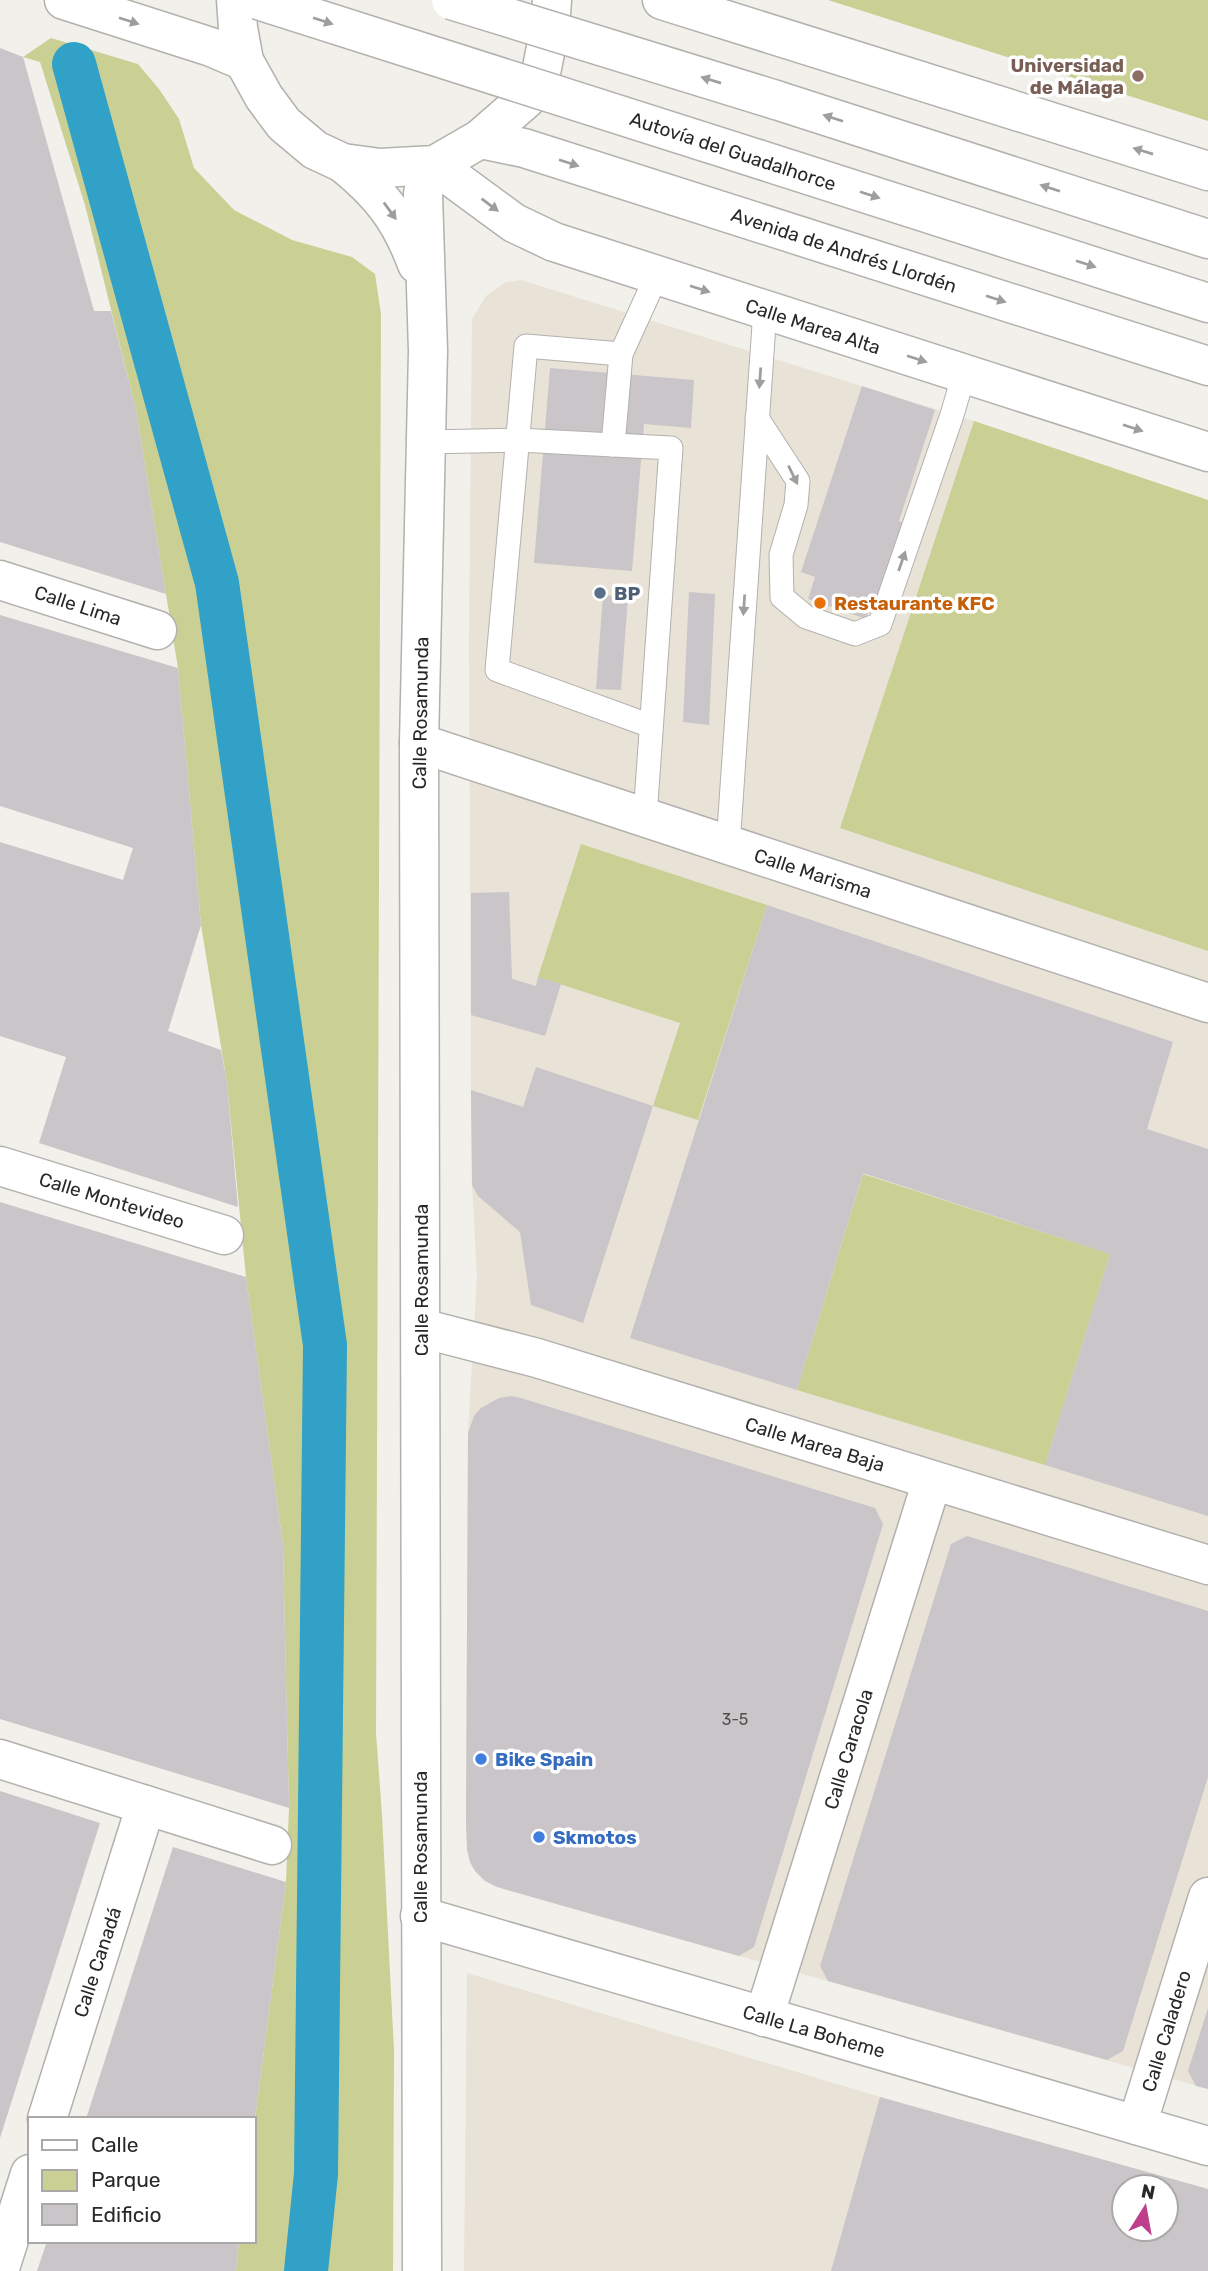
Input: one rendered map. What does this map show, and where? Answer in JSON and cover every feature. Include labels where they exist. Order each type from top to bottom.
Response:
[{"type":"main road","points":[[64,0],[211,47],[244,61]]},
{"type":"main road","points":[[236,0],[244,61],[264,97],[284,124],[315,150],[343,163],[380,168],[432,165],[480,139],[526,99],[541,73],[552,0]]},
{"type":"main road","name":"Autovía del Guadalhorce","points":[[258,0],[1208,303]]},
{"type":"main road","points":[[450,0],[776,100],[1208,239]]},
{"type":"main road","points":[[662,0],[1208,171]]},
{"type":"main road","points":[[742,0],[967,95]]},
{"type":"main road","name":"Avenida de Andrés Llordén","points":[[480,139],[524,148],[1208,366]]},
{"type":"main road","name":"Calle Rosamunda","points":[[343,163],[368,184],[395,216],[426,289]]},
{"type":"main road","name":"Calle Rosamunda","points":[[422,2271],[419,743],[428,351],[423,194],[432,165]]},
{"type":"main road","name":"Calle Marea Alta","points":[[432,165],[514,223],[554,242],[1208,453]]},
{"type":"main road","name":"Calle Lima","points":[[0,580],[157,630]]},
{"type":"main road","name":"Calle Marisma","points":[[419,743],[1208,1003]]},
{"type":"main road","name":"Calle Montevideo","points":[[0,1166],[224,1235]]},
{"type":"main road","name":"Calle Marea Baja","points":[[421,1328],[537,1357],[1208,1565]]},
{"type":"main road","name":"Calle Caracola","points":[[764,2017],[932,1481]]},
{"type":"main road","points":[[0,1759],[272,1845]]},
{"type":"main road","name":"Calle Canadá","points":[[48,2117],[146,1805]]},
{"type":"main road","name":"Calle Caladero","points":[[1137,2125],[1208,1897]]},
{"type":"main road","name":"Calle La Boheme","points":[[420,1916],[1208,2146]]},
{"type":"main road","points":[[0,2268],[28,2180]]},
{"type":"lane","points":[[613,445],[621,354],[657,275]]},
{"type":"lane","points":[[728,845],[765,310]]},
{"type":"lane","points":[[621,354],[526,346],[497,670],[651,726]]},
{"type":"lane","points":[[757,418],[798,481],[796,505],[781,555],[782,597],[806,617],[855,634],[880,624],[964,374]]},
{"type":"lane","points":[[426,442],[518,440],[671,448],[645,817]]},
{"type":"shaded area","points":[[521,280],[974,421],[1208,500],[1208,2089],[485,1881],[470,1862],[466,1822],[468,1433],[477,1275],[471,1090],[469,642],[472,319],[486,296],[506,282]]},
{"type":"shaded area","points":[[467,1973],[880,2097],[1151,2173],[1110,2173],[1110,2243],[1180,2243],[1180,2181],[1208,2189],[1208,2271],[464,2271]]},
{"type":"green space","name":"Universidad de Málaga","points":[[828,0],[1208,0],[1208,121]]},
{"type":"green space","points":[[51,38],[138,64],[179,119],[194,168],[234,210],[292,240],[352,257],[375,274],[381,314],[376,1733],[394,2051],[393,2271],[236,2271],[239,2243],[256,2243],[255,2117],[286,1882],[289,1808],[283,1545],[246,1277],[227,1083],[201,925],[178,668],[136,410],[85,205],[40,62],[23,57]]},
{"type":"green space","points":[[974,421],[1208,500],[1208,951],[840,828]]},
{"type":"green space","points":[[581,844],[767,905],[698,1120],[653,1106],[680,1023],[538,977]]},
{"type":"green space","points":[[863,1174],[1110,1254],[1045,1465],[797,1390]]},
{"type":"building","points":[[0,48],[23,57],[94,311],[111,311],[136,410],[166,594],[0,542]]},
{"type":"building","points":[[550,368],[694,380],[691,428],[644,424],[632,571],[534,563]]},
{"type":"building","points":[[862,386],[935,410],[899,521],[903,523],[878,598],[874,596],[866,619],[808,599],[815,577],[801,572]]},
{"type":"building","points":[[689,592],[715,594],[709,725],[683,722]]},
{"type":"building","points":[[603,595],[628,597],[621,690],[596,689]]},
{"type":"building","points":[[0,615],[178,668],[201,925],[168,1031],[221,1050],[227,1083],[238,1207],[39,1143],[66,1057],[0,1036],[0,842],[123,880],[133,848],[0,806]]},
{"type":"building","points":[[509,892],[512,979],[536,986],[538,977],[561,984],[545,1036],[471,1015],[471,893]]},
{"type":"building","points":[[767,905],[1173,1042],[1147,1129],[1208,1149],[1208,1516],[1045,1465],[1110,1254],[863,1173],[797,1390],[630,1338]]},
{"type":"building","points":[[536,1067],[653,1106],[583,1323],[531,1305],[520,1232],[478,1196],[472,1185],[471,1090],[523,1107]]},
{"type":"building","points":[[0,1202],[246,1277],[283,1545],[289,1808],[0,1719]]},
{"type":"building","points":[[511,1396],[875,1508],[883,1524],[754,1947],[739,1956],[497,1887],[485,1881],[470,1862],[466,1822],[468,1433],[474,1416],[481,1408],[499,1398]]},
{"type":"building","points":[[967,1536],[1208,1611],[1208,1777],[1123,2051],[1107,2060],[828,1981],[820,1966],[951,1544]]},
{"type":"building","points":[[0,1791],[100,1823],[0,2138]]},
{"type":"building","points":[[173,1847],[286,1882],[255,2117],[87,2117]]},
{"type":"building","points":[[1208,2008],[1208,2089],[1196,2086],[1188,2071]]},
{"type":"building","points":[[880,2097],[1151,2173],[1110,2173],[1110,2243],[1180,2243],[1180,2181],[1208,2189],[1208,2271],[831,2271]]},
{"type":"building","points":[[46,2243],[239,2243],[236,2271],[37,2271]]},
{"type":"waterway","points":[[74,64],[217,583],[325,1345],[316,2174],[306,2271]]},
{"type":"place","name":"Universidad de Málaga","points":[[1138,76]]},
{"type":"place","name":"BP","points":[[600,593]]},
{"type":"place","name":"Restaurante KFC","points":[[820,603]]},
{"type":"place","name":"Bike Spain","points":[[481,1759]]},
{"type":"place","name":"Skmotos","points":[[539,1837]]}]
